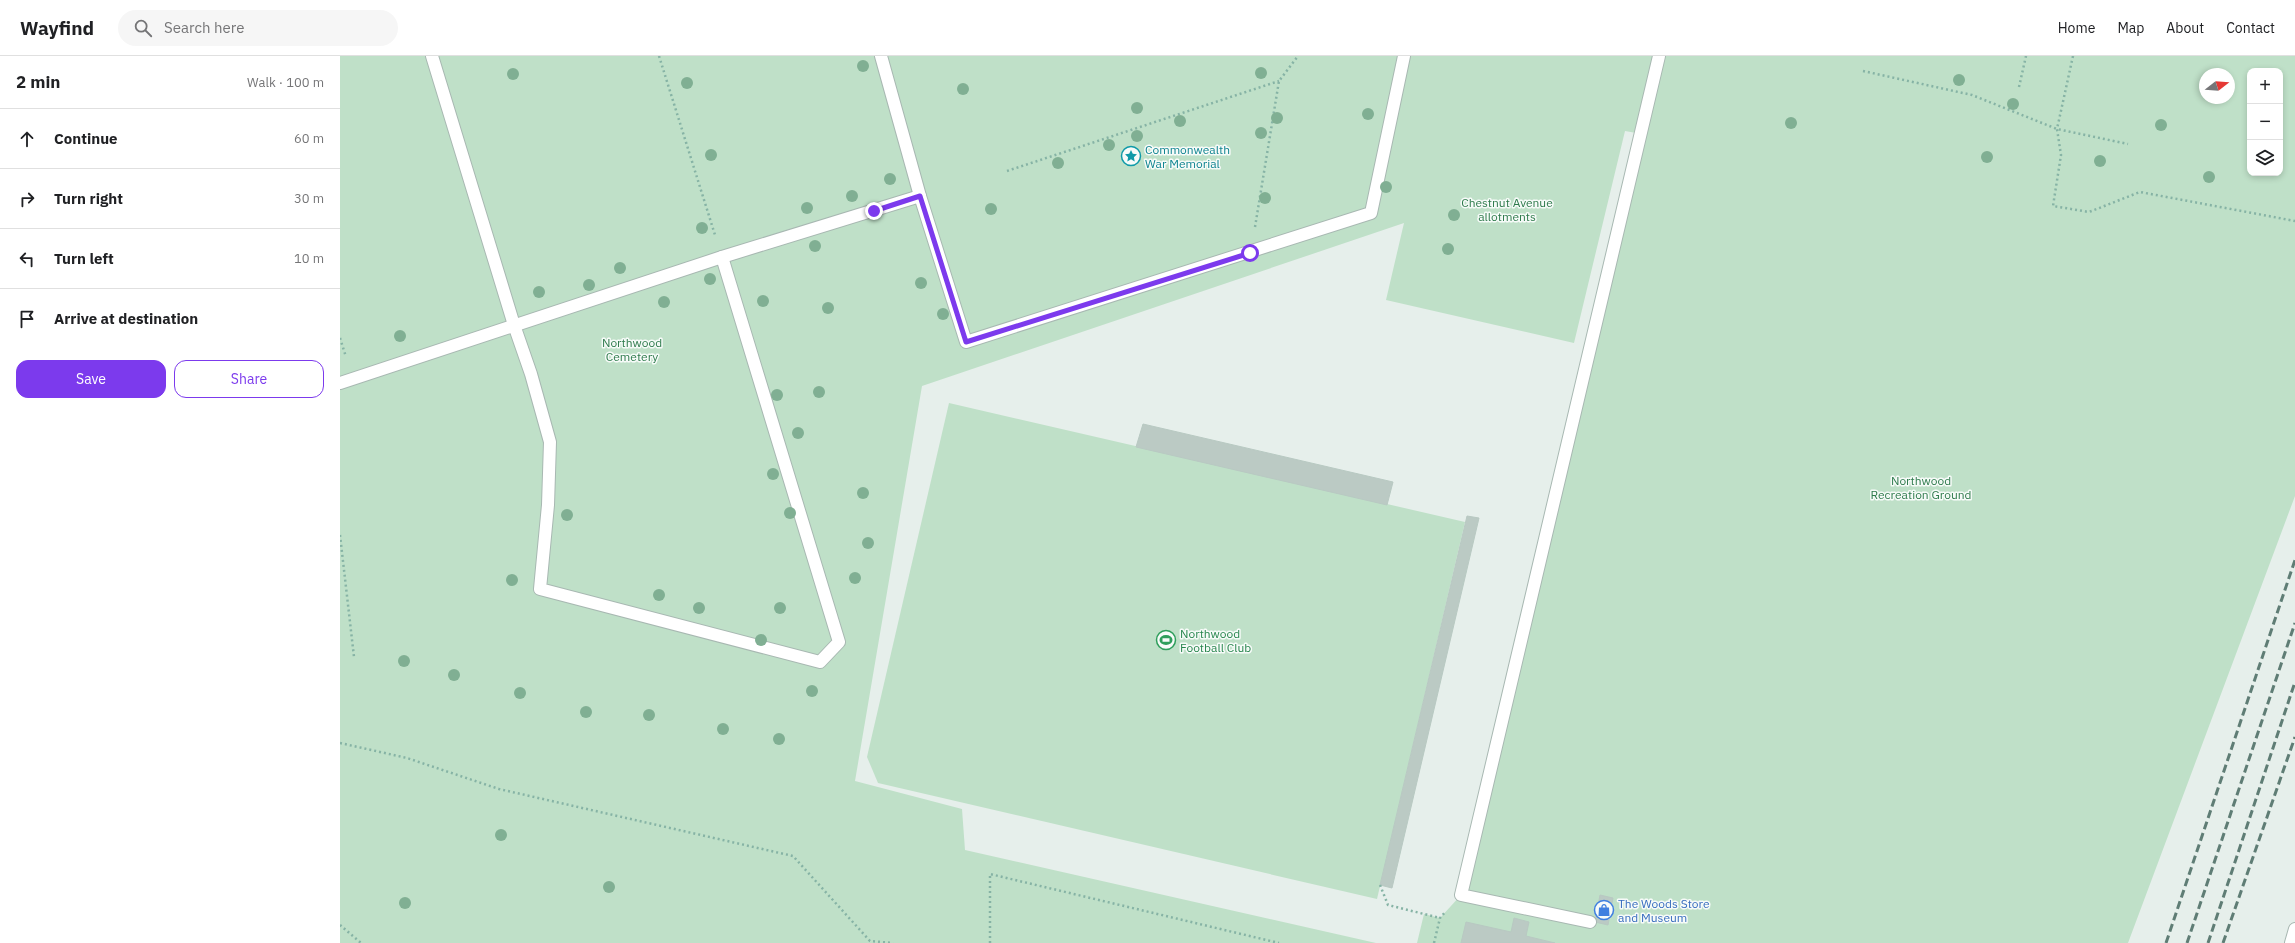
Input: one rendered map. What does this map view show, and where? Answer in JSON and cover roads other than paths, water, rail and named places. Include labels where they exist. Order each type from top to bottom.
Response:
[{"type":"lane","points":[[432,56],[514,325],[531,374],[550,442],[548,505],[540,589],[820,662],[839,642],[722,257]]},
{"type":"lane","points":[[882,56],[920,196],[966,342],[1371,214],[1404,56]]},
{"type":"lane","points":[[1590,922],[1461,895],[1497,733],[1640,141],[1659,56]]},
{"type":"lane","points":[[340,383],[722,257],[920,196]]},
{"type":"lane","points":[[2290,943],[2295,929]]},
{"type":"railway","points":[[2166,943],[2295,560]]},
{"type":"railway","points":[[2187,943],[2295,623]]},
{"type":"railway","points":[[2208,943],[2295,682]]},
{"type":"railway","points":[[2223,943],[2295,737]]},
{"type":"place","name":"Commonwealth War Memorial","points":[[1131,156]]},
{"type":"place","name":"Northwood Football Club","points":[[1166,640]]},
{"type":"place","name":"The Woods Store and Museum","points":[[1604,910]]},
{"type":"park label","name":"Chestnut Avenue allotments","points":[[1507,209]]},
{"type":"park label","name":"Northwood Cemetery","points":[[632,349]]},
{"type":"park label","name":"Northwood Recreation Ground","points":[[1921,487]]}]
